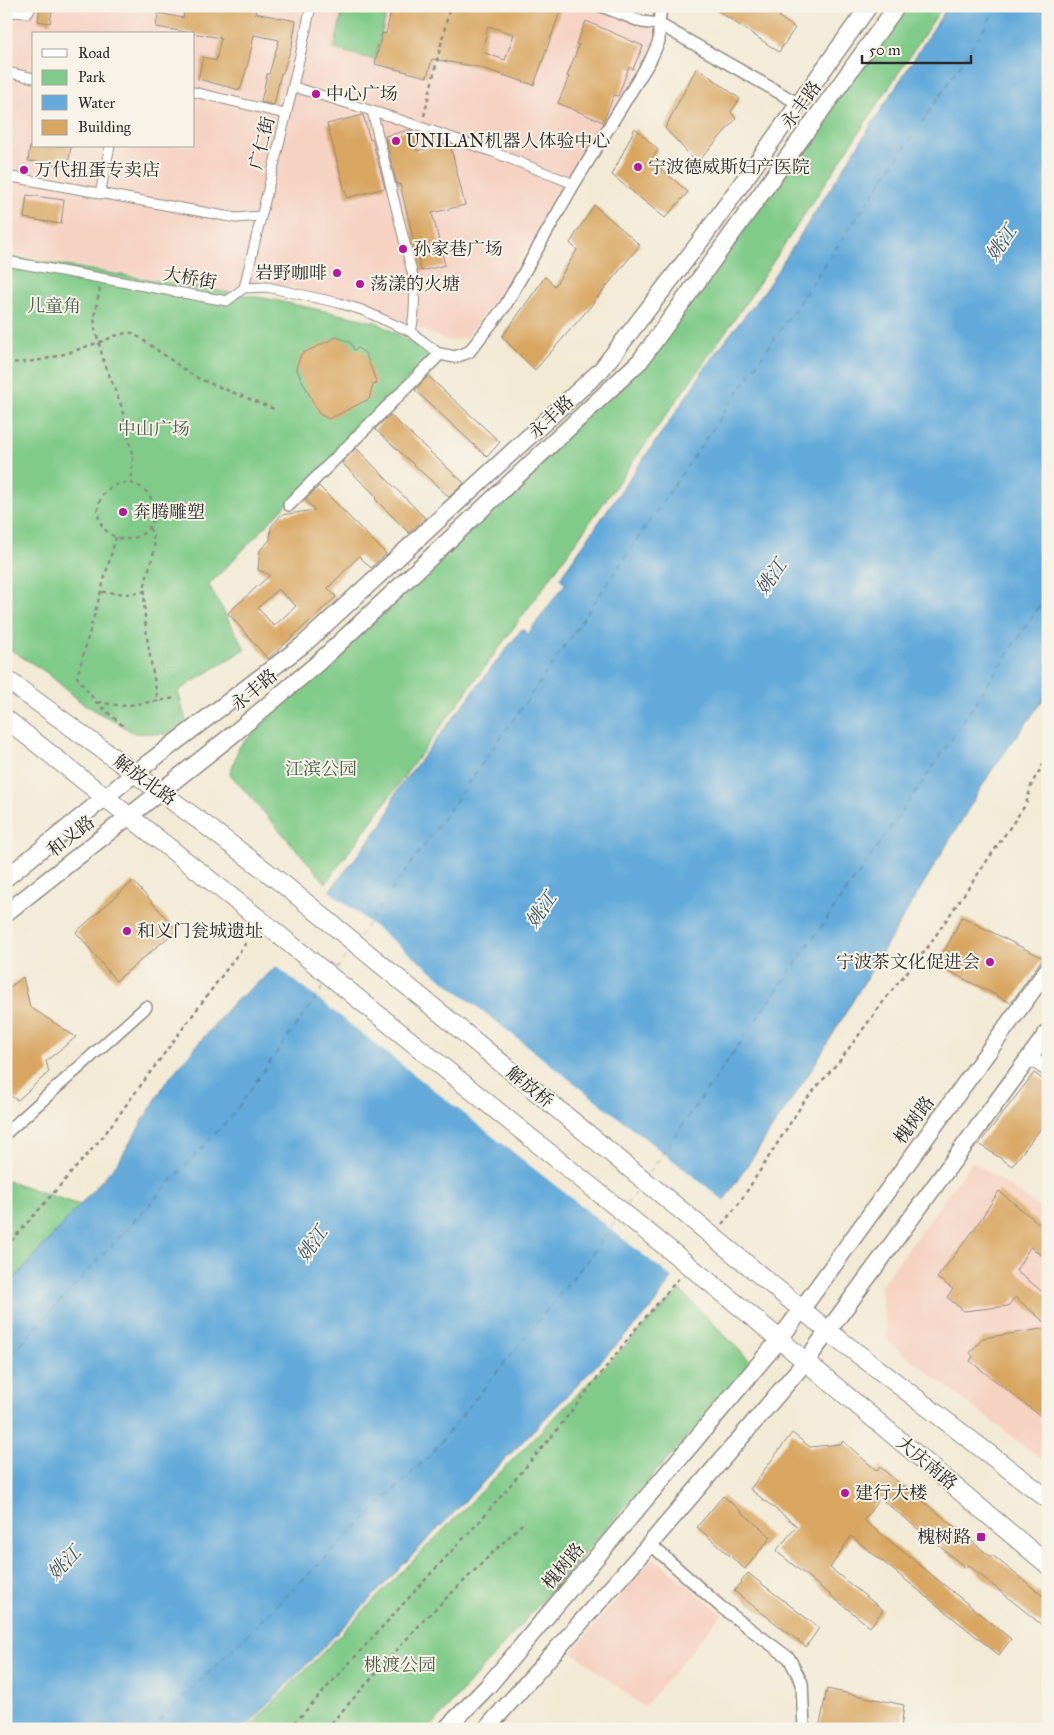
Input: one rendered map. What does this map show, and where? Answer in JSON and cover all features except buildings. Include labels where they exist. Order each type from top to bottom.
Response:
[{"type":"main road","name":"永丰路","points":[[135,773],[304,644],[601,370],[699,243],[869,6]]},
{"type":"main road","name":"永丰路","points":[[160,791],[319,662],[640,361],[897,6]]},
{"type":"main road","name":"解放北路","points":[[6,679],[160,791],[283,884]]},
{"type":"main road","name":"解放北路","points":[[6,719],[258,918],[754,1318]]},
{"type":"main road","name":"和义路","points":[[6,878],[135,773]]},
{"type":"main road","name":"和义路","points":[[6,913],[160,791]]},
{"type":"main road","name":"解放桥","points":[[283,884],[828,1331]]},
{"type":"main road","name":"槐树路","points":[[446,1729],[488,1686],[780,1339],[1048,969]]},
{"type":"main road","points":[[486,1729],[650,1544],[806,1362],[1048,1032]]},
{"type":"main road","name":"大庆南路","points":[[754,1318],[1048,1565]]},
{"type":"main road","points":[[828,1331],[1048,1500]]},
{"type":"street","points":[[6,12],[28,13],[32,6]]},
{"type":"street","name":"广仁街","points":[[244,288],[285,114],[294,87],[311,6]]},
{"type":"street","points":[[601,6],[642,22],[658,24],[798,104]]},
{"type":"street","points":[[289,505],[440,354],[454,357],[469,352],[505,306],[574,184],[651,59],[660,41],[658,24],[661,6]]},
{"type":"street","points":[[6,72],[32,78]]},
{"type":"street","points":[[294,87],[421,127],[493,152],[574,184]]},
{"type":"street","points":[[195,92],[285,114]]},
{"type":"street","points":[[372,111],[414,280],[415,313],[411,332]]},
{"type":"street","points":[[100,194],[110,148]]},
{"type":"street","points":[[6,176],[236,218],[260,216]]},
{"type":"street","name":"大桥街","points":[[6,261],[227,301],[244,288],[267,287],[362,310],[411,332],[440,354]]},
{"type":"street","points":[[6,1133],[146,1008]]},
{"type":"street","points":[[1029,1057],[1048,1070]]},
{"type":"street","points":[[650,1544],[721,1607],[789,1658],[802,1683],[804,1729]]},
{"type":"path","points":[[421,127],[450,6]]},
{"type":"path","points":[[101,283],[94,316],[95,329],[98,343],[121,405],[133,458],[131,482]]},
{"type":"path","points":[[6,362],[32,362],[98,343],[125,332],[133,332],[195,377],[274,409]]},
{"type":"path","points":[[122,482],[131,482],[146,490],[152,497],[155,513],[149,528],[136,538],[129,540],[116,537],[107,532],[99,519],[98,504],[107,490],[122,482]]},
{"type":"path","points":[[149,528],[153,534],[156,547],[146,574],[145,609],[158,702]]},
{"type":"path","points":[[116,537],[77,677],[96,702],[122,725],[120,727]]},
{"type":"path","points":[[101,592],[130,594],[145,591]]},
{"type":"path","points":[[96,702],[123,706],[176,698]]},
{"type":"path","points":[[6,1247],[101,1139],[246,943]]},
{"type":"path","points":[[326,1729],[422,1622],[523,1522]]},
{"type":"shaded area","points":[[6,6],[593,6],[651,27],[656,34],[649,54],[571,180],[467,338],[448,341],[402,320],[353,303],[287,286],[231,292],[6,253]]},
{"type":"shaded area","points":[[972,1161],[1048,1213],[1048,1464],[888,1342],[880,1287]]},
{"type":"shaded area","points":[[653,1557],[722,1614],[644,1707],[572,1652]]},
{"type":"green space","points":[[344,6],[388,6],[375,60],[334,49]]},
{"type":"green space","name":"江滨公园","points":[[898,6],[943,6],[741,310],[548,581],[326,883],[230,774],[239,747],[322,665],[625,379]]},
{"type":"green space","name":"中山广场","points":[[6,256],[269,299],[376,322],[432,354],[209,585],[245,649],[178,691],[187,725],[166,734],[134,733],[82,703],[46,672],[6,647]]},
{"type":"green space","points":[[6,1180],[80,1205],[6,1288]]},
{"type":"green space","name":"桃渡公园","points":[[680,1290],[752,1363],[429,1729],[247,1729]]},
{"type":"water","name":"姚江","points":[[948,6],[1048,6],[1048,693],[990,773],[810,1072],[651,1309],[244,1729],[6,1729],[6,1288],[119,1161],[166,1082],[231,1005],[296,951],[331,889],[381,825],[400,786],[522,629],[528,634],[565,584],[560,578],[713,356],[763,293]]},
{"type":"pier","points":[[328,890],[726,1202],[674,1279],[275,965],[294,949]]},
{"type":"ferry route","points":[[359,937],[531,695],[946,87],[998,6]]},
{"type":"ferry route","points":[[649,1173],[933,767],[1048,593]]},
{"type":"ferry route","points":[[336,970],[350,950]]},
{"type":"ferry route","points":[[6,1360],[234,1113],[326,983]]},
{"type":"ferry route","points":[[626,1205],[640,1186]]},
{"type":"ferry route","points":[[151,1729],[431,1454],[588,1259],[617,1219]]},
{"type":"place","name":"中心广场","points":[[316,94]]},
{"type":"place","name":"UNILAN机器人体验中心","points":[[396,141]]},
{"type":"place","name":"宁波德威斯妇产医院","points":[[638,167]]},
{"type":"place","name":"万代扭蛋专卖店","points":[[24,170]]},
{"type":"place","name":"孙家巷广场","points":[[403,249]]},
{"type":"place","name":"岩野咖啡","points":[[337,273]]},
{"type":"place","name":"荡漾的火塘","points":[[360,284]]},
{"type":"place","name":"奔腾雕塑","points":[[123,512]]},
{"type":"place","name":"和义门瓮城遗址","points":[[127,931]]},
{"type":"place","name":"宁波茶文化促进会","points":[[990,962]]},
{"type":"place","name":"建行大楼","points":[[845,1493]]},
{"type":"place","name":"槐树路","points":[[981,1537]]},
{"type":"park label","name":"儿童角","points":[[54,306]]}]
